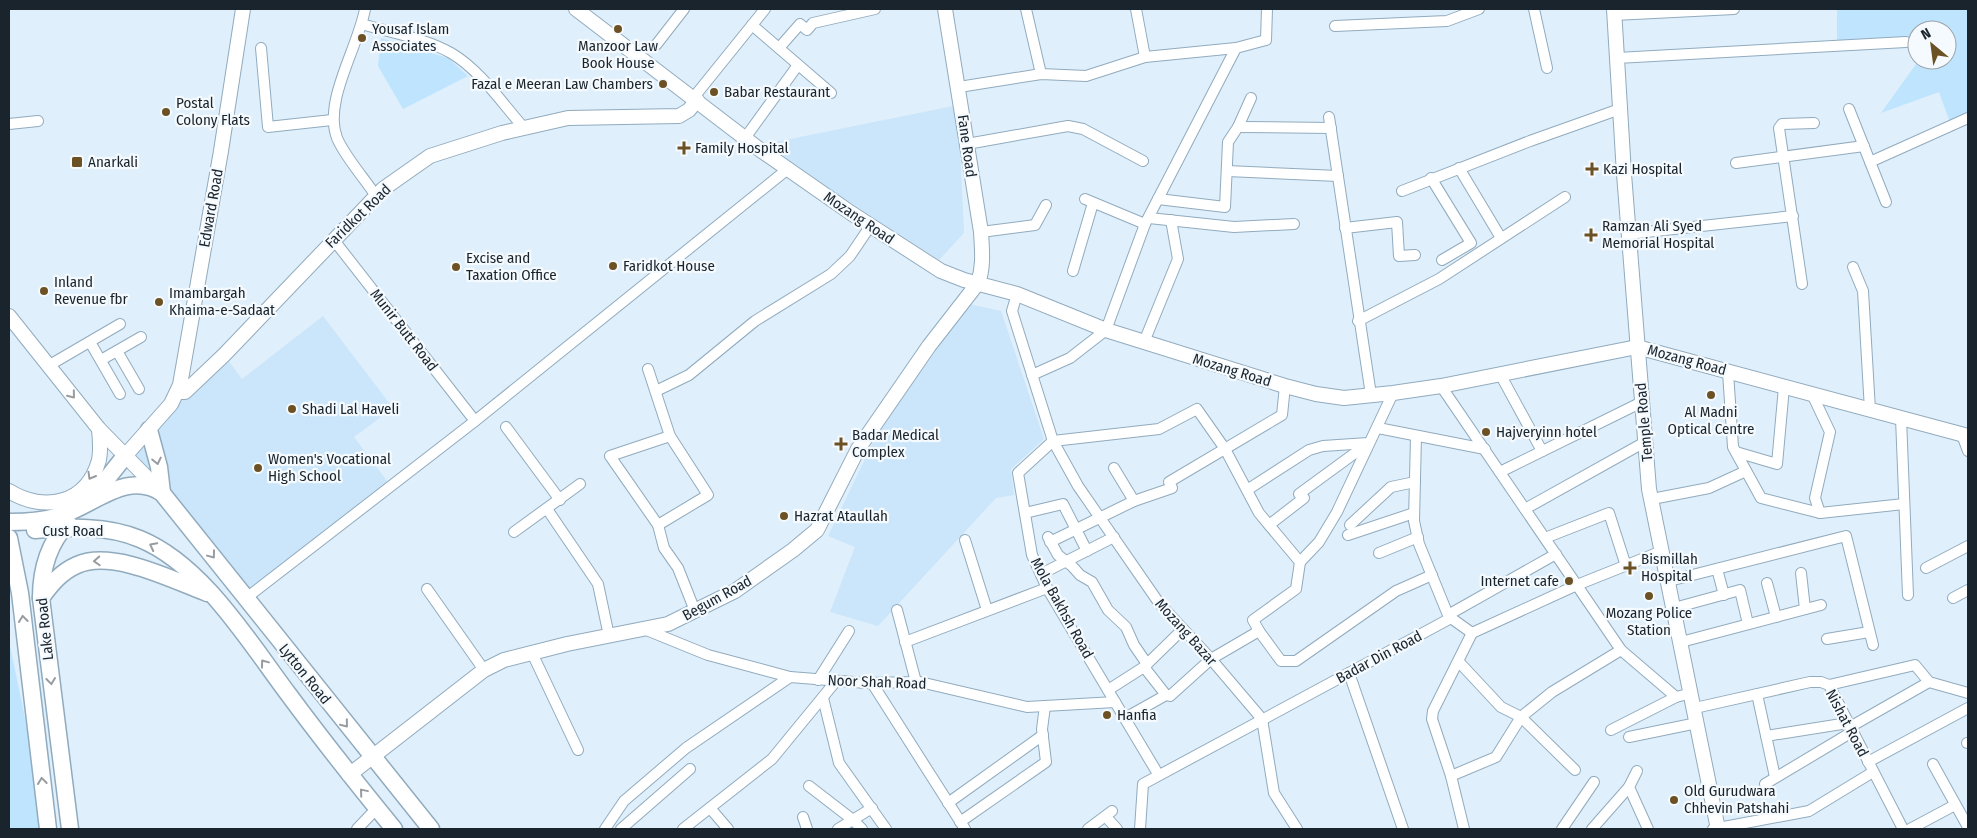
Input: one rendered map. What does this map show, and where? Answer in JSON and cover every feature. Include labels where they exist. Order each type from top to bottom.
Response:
[{"type":"main road","points":[[149,430],[159,467],[162,493]]},
{"type":"main road","name":"Lake Road","points":[[70,829],[41,598],[43,569],[47,555],[63,528],[85,506],[125,456]]},
{"type":"main road","name":"Cust Road","points":[[9,522],[48,519],[85,506],[111,492],[133,484],[151,486],[162,493]]},
{"type":"main road","name":"Lytton Road","points":[[162,493],[431,829]]},
{"type":"main road","name":"Cust Road","points":[[9,532],[88,528],[108,530],[139,538],[163,550],[182,564],[227,614]]},
{"type":"main road","points":[[9,538],[20,593],[48,829]]},
{"type":"main road","points":[[41,598],[63,573],[77,565],[100,560],[149,572],[210,594]]},
{"type":"main road","points":[[9,579],[20,593]]},
{"type":"main road","name":"Lytton Road","points":[[227,614],[349,774],[394,829]]},
{"type":"street","name":"Edward Road","points":[[175,398],[222,151],[243,9]]},
{"type":"street","points":[[365,9],[362,24],[336,101],[332,120],[338,140],[376,196]]},
{"type":"street","name":"Mozang Road","points":[[576,9],[745,138],[941,271],[1017,294],[1106,330],[1285,386],[1344,398],[1393,393],[1441,386],[1637,347],[1965,436]]},
{"type":"street","points":[[656,45],[684,9]]},
{"type":"street","points":[[696,99],[765,9]]},
{"type":"street","points":[[779,48],[800,24],[807,30],[813,23],[875,9]]},
{"type":"street","name":"Fane Road","points":[[945,9],[959,86],[981,232],[983,258],[978,283]]},
{"type":"street","points":[[1026,9],[1041,74]]},
{"type":"street","points":[[1136,9],[1145,57]]},
{"type":"street","points":[[959,86],[1041,74],[1086,76],[1145,57],[1236,48],[1266,40],[1267,9]]},
{"type":"street","points":[[1335,26],[1447,21],[1479,9]]},
{"type":"street","points":[[1534,9],[1547,68]]},
{"type":"street","points":[[1614,12],[1734,9]]},
{"type":"street","name":"Temple Road","points":[[1614,12],[1628,234],[1645,442],[1652,499],[1692,693],[1716,829]]},
{"type":"street","points":[[362,24],[429,44],[450,53],[475,72],[524,128]]},
{"type":"street","points":[[752,25],[831,93]]},
{"type":"street","points":[[1617,58],[1906,42]]},
{"type":"street","points":[[261,48],[268,127],[332,120]]},
{"type":"street","points":[[1032,375],[1070,358],[1106,330],[1147,221],[1236,48]]},
{"type":"street","points":[[745,138],[798,65]]},
{"type":"street","points":[[1158,199],[1225,207],[1228,142],[1238,127],[1250,98]]},
{"type":"street","name":"Faridkot Road","points":[[175,398],[185,392],[224,355],[376,196],[430,156],[524,128],[568,118],[678,116],[689,110],[696,99]]},
{"type":"street","points":[[1402,192],[1431,178],[1620,109]]},
{"type":"street","points":[[1849,109],[1886,202]]},
{"type":"street","points":[[1870,162],[1968,118]]},
{"type":"street","points":[[9,124],[38,121]]},
{"type":"street","points":[[1238,127],[1330,123],[1358,321],[1371,395]]},
{"type":"street","points":[[1802,284],[1780,125],[1814,123]]},
{"type":"street","points":[[967,144],[1068,126],[1083,129],[1143,161]]},
{"type":"street","points":[[1736,163],[1864,146]]},
{"type":"street","points":[[245,599],[475,420],[789,168]]},
{"type":"street","points":[[1459,168],[1502,238]]},
{"type":"street","points":[[1227,171],[1338,176]]},
{"type":"street","points":[[1431,178],[1471,243],[1442,260]]},
{"type":"street","points":[[1358,321],[1439,279],[1565,197]]},
{"type":"street","points":[[1073,271],[1089,201],[1147,221],[1171,220],[1234,227],[1294,224]]},
{"type":"street","points":[[981,232],[1035,225],[1046,205]]},
{"type":"street","points":[[1628,234],[1793,216]]},
{"type":"street","points":[[1144,342],[1178,259],[1171,220]]},
{"type":"street","points":[[1345,228],[1397,222],[1399,256],[1415,255]]},
{"type":"street","points":[[656,391],[689,375],[755,320],[831,274],[850,256],[871,225]]},
{"type":"street","name":"Munir Butt Road","points":[[333,239],[475,420]]},
{"type":"street","points":[[1853,267],[1863,291],[1870,410]]},
{"type":"street","name":"Begum Road","points":[[349,774],[484,670],[504,660],[532,653],[668,624],[735,591],[816,530],[858,449],[929,346],[978,283]]},
{"type":"street","name":"Mozang Bazar","points":[[1017,294],[1012,312],[1032,375],[1053,441],[1078,486],[1159,603],[1211,658],[1262,719]]},
{"type":"street","points":[[9,316],[99,429],[162,493]]},
{"type":"street","points":[[48,366],[120,324]]},
{"type":"street","points":[[100,360],[141,336]]},
{"type":"street","points":[[90,342],[120,394]]},
{"type":"street","points":[[117,351],[139,390]]},
{"type":"street","points":[[648,369],[670,436],[708,494],[658,525]]},
{"type":"street","points":[[1728,372],[1733,447],[1761,498],[1820,514],[1904,504]]},
{"type":"street","points":[[1500,374],[1542,451]]},
{"type":"street","points":[[1166,695],[1146,665],[1126,627],[1108,610],[1092,582],[1080,575],[1058,555],[1048,539],[1076,530],[1134,501],[1172,488],[1169,482],[1282,415],[1285,386]]},
{"type":"street","points":[[1441,386],[1621,650],[1676,697]]},
{"type":"street","points":[[1736,452],[1776,464],[1784,387]]},
{"type":"street","points":[[1393,393],[1337,512],[1319,542],[1300,562],[1296,589],[1253,620],[1281,661],[1296,661],[1396,591],[1432,575]]},
{"type":"street","points":[[1812,394],[1830,432],[1815,498],[1820,514]]},
{"type":"street","points":[[125,456],[175,398]]},
{"type":"street","points":[[1500,472],[1642,402]]},
{"type":"street","points":[[1053,441],[1159,429],[1197,410],[1225,449],[1259,513],[1300,562]]},
{"type":"street","points":[[1901,418],[1908,595]]},
{"type":"street","points":[[506,427],[560,500]]},
{"type":"street","points":[[1378,428],[1484,449]]},
{"type":"street","points":[[9,491],[28,501],[50,503],[71,497],[81,490],[94,472],[99,460],[99,429]]},
{"type":"street","points":[[670,436],[610,456],[658,525],[664,548],[678,568],[695,611]]},
{"type":"street","points":[[1416,436],[1414,513],[1418,537],[1448,615],[1556,554]]},
{"type":"street","points":[[1965,436],[1968,451]]},
{"type":"street","name":"Mola Bakhsh Road","points":[[1053,441],[1018,472],[1032,555],[1047,588],[1158,774]]},
{"type":"street","points":[[1525,509],[1645,442]]},
{"type":"street","points":[[1247,490],[1309,450],[1322,446],[1369,443]]},
{"type":"street","points":[[1269,525],[1304,498],[1299,494],[1369,443]]},
{"type":"street","points":[[1114,468],[1134,501]]},
{"type":"street","points":[[1652,499],[1708,488],[1746,471]]},
{"type":"street","points":[[1414,513],[1349,530],[1391,487],[1415,482]]},
{"type":"street","points":[[514,532],[580,484]]},
{"type":"street","points":[[1025,513],[1063,504],[1087,551]]},
{"type":"street","points":[[547,509],[598,584],[609,636]]},
{"type":"street","points":[[1545,538],[1609,513],[1626,566]]},
{"type":"street","points":[[1669,581],[1846,536],[1873,645]]},
{"type":"street","points":[[1041,574],[1114,537]]},
{"type":"street","points":[[1379,553],[1418,537]]},
{"type":"street","points":[[965,540],[987,610]]},
{"type":"street","points":[[1926,568],[1968,546]]},
{"type":"street","points":[[1464,829],[1451,776],[1432,718],[1432,712],[1459,662],[1472,633],[1577,585],[1662,551]]},
{"type":"street","points":[[1718,569],[1724,595]]},
{"type":"street","points":[[1801,572],[1805,609]]},
{"type":"street","points":[[1767,583],[1776,617]]},
{"type":"street","points":[[905,642],[1047,588]]},
{"type":"street","points":[[427,590],[484,670]]},
{"type":"street","points":[[1674,608],[1740,590],[1748,624]]},
{"type":"street","points":[[1953,598],[1968,590]]},
{"type":"street","points":[[1681,642],[1821,605]]},
{"type":"street","points":[[897,610],[916,682]]},
{"type":"street","name":"Badar Din Road","points":[[1140,829],[1143,784],[1158,774],[1451,618],[1472,633]]},
{"type":"street","name":"Noor Shah Road","points":[[644,629],[708,655],[790,677],[836,681],[916,682],[970,692],[1027,707],[1115,702]]},
{"type":"street","points":[[1108,690],[1146,665],[1183,629]]},
{"type":"street","points":[[818,680],[849,631]]},
{"type":"street","points":[[1125,718],[1166,695],[1170,696],[1211,658],[1259,631]]},
{"type":"street","points":[[1827,639],[1869,632]]},
{"type":"street","points":[[1451,776],[1496,756],[1521,717],[1552,692],[1621,650]]},
{"type":"street","points":[[532,653],[578,750]]},
{"type":"street","points":[[1459,662],[1501,707],[1521,717],[1575,770]]},
{"type":"street","points":[[1828,685],[1915,665],[1929,682],[1968,693]]},
{"type":"street","points":[[1349,673],[1403,829]]},
{"type":"street","points":[[605,829],[624,801],[686,748],[790,677]]},
{"type":"street","points":[[683,829],[772,759],[836,681]]},
{"type":"street","points":[[872,682],[963,826],[1046,762],[1043,735],[1045,706]]},
{"type":"street","name":"Nishat Road","points":[[1694,708],[1810,682],[1821,682],[1828,685],[1903,829]]},
{"type":"street","points":[[1765,784],[1850,727],[1929,682]]},
{"type":"street","points":[[1611,730],[1676,697],[1692,693]]},
{"type":"street","points":[[1757,694],[1775,778]]},
{"type":"street","points":[[823,698],[839,763],[886,829]]},
{"type":"street","points":[[1868,762],[1968,708]]},
{"type":"street","points":[[1262,719],[1274,793],[1297,829]]},
{"type":"street","points":[[1629,737],[1697,723]]},
{"type":"street","points":[[1766,736],[1850,727]]},
{"type":"street","points":[[948,803],[1043,735]]},
{"type":"street","points":[[1933,764],[1968,827]]},
{"type":"street","points":[[621,829],[690,769]]},
{"type":"street","points":[[1592,829],[1630,787],[1637,771]]},
{"type":"street","points":[[1716,829],[1809,810],[1874,772]]},
{"type":"street","points":[[1562,829],[1594,782]]},
{"type":"street","points":[[809,786],[862,829]]},
{"type":"street","points":[[1630,787],[1648,829]]},
{"type":"street","points":[[1910,829],[1955,805]]},
{"type":"street","points":[[357,829],[377,808]]},
{"type":"street","points":[[710,808],[728,829]]},
{"type":"street","points":[[838,829],[872,808]]},
{"type":"street","points":[[1088,829],[1109,814],[1117,829]]},
{"type":"street","points":[[803,817],[807,829]]},
{"type":"shaded area","points":[[1837,9],[1968,9],[1968,118],[1951,125],[1939,92],[1881,113],[1912,70],[1957,70],[1957,20],[1907,20],[1907,41],[1837,46]]},
{"type":"shaded area","points":[[381,38],[448,58],[468,76],[403,109],[378,66]]},
{"type":"shaded area","points":[[958,105],[964,233],[939,260],[761,145]]},
{"type":"shaded area","points":[[969,304],[1001,311],[1044,439],[1011,469],[1014,495],[996,498],[878,626],[830,612],[855,547],[828,536],[877,434]]},
{"type":"shaded area","name":"Women's Vocational High School","points":[[323,316],[393,408],[354,437],[390,485],[245,599],[124,451],[219,348],[242,379]]},
{"type":"shaded area","points":[[9,641],[48,829],[9,829]]},
{"type":"place","name":"Manzoor Law Book House","points":[[618,29]]},
{"type":"place","name":"Yousaf Islam Associates","points":[[362,38]]},
{"type":"place","name":"Fazal e Meeran Law Chambers","points":[[663,84]]},
{"type":"place","name":"Babar Restaurant","points":[[714,92]]},
{"type":"place","name":"Postal Colony Flats","points":[[166,112]]},
{"type":"place","name":"Family Hospital","points":[[684,148]]},
{"type":"place","name":"Anarkali","points":[[77,162]]},
{"type":"place","name":"Kazi Hospital","points":[[1592,169]]},
{"type":"place","name":"Ramzan Ali Syed Memorial Hospital","points":[[1591,235]]},
{"type":"place","name":"Faridkot House","points":[[613,266]]},
{"type":"place","name":"Excise and Taxation Office","points":[[456,267]]},
{"type":"place","name":"Inland Revenue fbr","points":[[44,291]]},
{"type":"place","name":"Imambargah Khaima-e-Sadaat","points":[[159,302]]},
{"type":"place","name":"Al Madni Optical Centre","points":[[1711,395]]},
{"type":"place","name":"Shadi Lal Haveli","points":[[292,409]]},
{"type":"place","name":"Hajveryinn hotel","points":[[1486,432]]},
{"type":"place","name":"Badar Medical Complex","points":[[841,444]]},
{"type":"place","name":"Women's Vocational High School","points":[[258,468]]},
{"type":"place","name":"Hazrat Ataullah","points":[[784,516]]},
{"type":"place","name":"Bismillah Hospital","points":[[1630,568]]},
{"type":"place","name":"Internet cafe","points":[[1569,581]]},
{"type":"place","name":"Mozang Police Station","points":[[1649,596]]},
{"type":"place","name":"Hanfia","points":[[1107,715]]},
{"type":"place","name":"Old Gurudwara Chhevin Patshahi","points":[[1674,800]]}]
